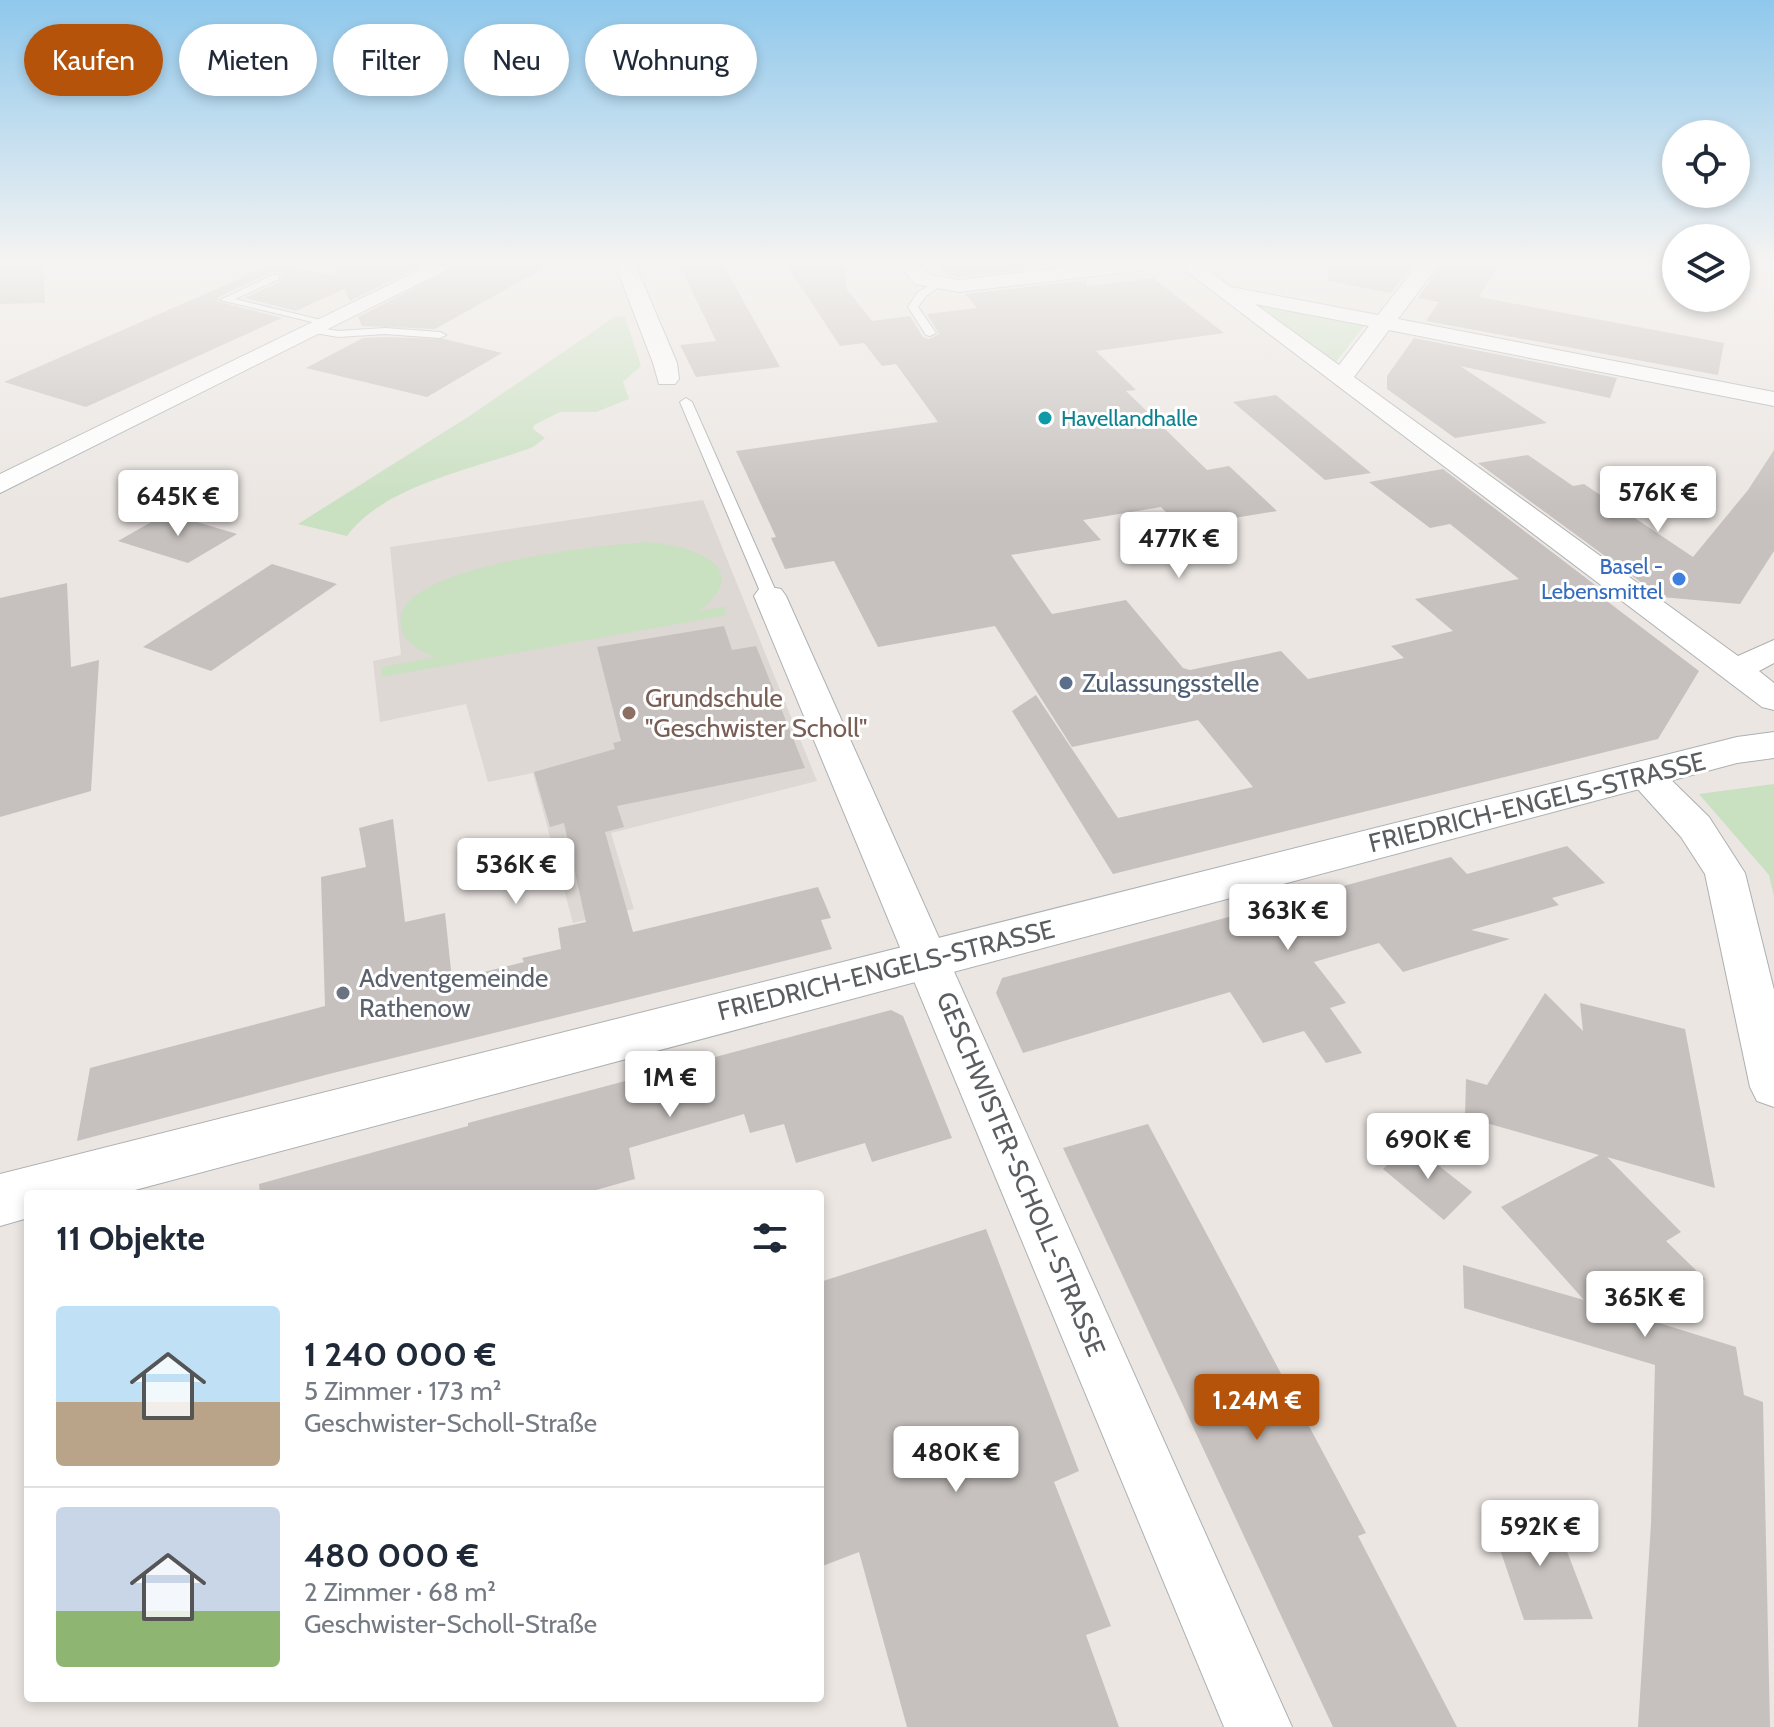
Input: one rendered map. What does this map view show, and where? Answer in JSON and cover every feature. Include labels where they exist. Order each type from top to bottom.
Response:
[{"type":"street","points":[[0,485],[283,345]]},
{"type":"street","points":[[658,345],[667,379]]},
{"type":"street","points":[[1295,345],[1774,699]]},
{"type":"street","points":[[1341,378],[1367,345]]},
{"type":"street","points":[[1485,345],[1687,388],[1774,399]]},
{"type":"street","name":"GESCHWISTER-SCHOLL-STRASSE","points":[[770,596],[1258,1727]]},
{"type":"street","points":[[1736,670],[1774,650]]},
{"type":"street","name":"FRIEDRICH-ENGELS-STRASSE","points":[[39,1190],[1737,750],[1774,745]]},
{"type":"street","points":[[1644,775],[1695,827],[1725,873],[1774,1087]]},
{"type":"street","name":"FRIEDRICH-ENGELS-STRASSE","points":[[0,1200],[24,1194]]},
{"type":"lane","name":"GESCHWISTER-SCHOLL-STRASSE","points":[[686,402],[770,596]]},
{"type":"shaded area","name":"Grundschule \"Geschwister Scholl\"","points":[[703,500],[817,781],[611,833],[634,909],[573,923],[533,773],[488,782],[466,704],[380,722],[373,661],[401,655],[390,547]]},
{"type":"green space","points":[[574,345],[634,345],[641,366],[623,382],[629,399],[596,412],[560,412],[534,425],[533,429],[545,438],[533,447],[407,491],[363,518],[347,536],[298,524],[468,417]]},
{"type":"green space","points":[[1312,345],[1349,345],[1336,362]]},
{"type":"green space","points":[[644,542],[679,547],[710,560],[719,569],[722,581],[716,595],[699,611],[724,607],[727,615],[382,677],[382,667],[436,657],[414,646],[401,626],[406,605],[428,588],[462,574],[503,563],[546,554]]},
{"type":"green space","points":[[1774,784],[1774,896],[1769,875],[1699,794]]},
{"type":"building","points":[[89,345],[223,345],[86,407],[4,382]]},
{"type":"building","points":[[350,345],[467,345],[502,353],[427,397],[306,368]]},
{"type":"building","points":[[680,345],[768,345],[780,367],[696,377]]},
{"type":"building","points":[[865,345],[1142,345],[1096,351],[1136,390],[1126,391],[1207,470],[1229,466],[1277,511],[1180,527],[1161,507],[1083,520],[1101,540],[1011,555],[1052,614],[1126,600],[1183,668],[1190,670],[1281,651],[1308,679],[1404,658],[1391,646],[1453,631],[1415,599],[1519,579],[1450,524],[1430,528],[1369,482],[1443,469],[1603,591],[1591,589],[1699,671],[1658,739],[1113,874],[1012,711],[1036,695],[1118,818],[1253,787],[1198,720],[1072,747],[995,626],[878,647],[834,561],[785,569],[771,538],[776,537],[736,451],[938,422],[896,364],[882,366]]},
{"type":"building","points":[[1409,345],[1447,345],[1617,378],[1610,398],[1460,366],[1547,423],[1455,438],[1387,389],[1387,376]]},
{"type":"building","points":[[1554,345],[1724,345],[1718,375]]},
{"type":"building","points":[[1276,395],[1371,473],[1325,480],[1233,402]]},
{"type":"building","points":[[1774,450],[1774,551],[1740,604],[1661,597],[1478,463],[1528,455],[1573,486],[1584,484],[1693,557],[1748,490]]},
{"type":"building","points":[[167,513],[237,534],[188,563],[118,541]]},
{"type":"building","points":[[272,564],[337,584],[211,671],[143,647]]},
{"type":"building","points":[[67,583],[71,667],[99,660],[91,791],[0,817],[0,598]]},
{"type":"building","points":[[724,626],[732,650],[756,646],[805,768],[617,806],[624,827],[605,832],[633,932],[818,887],[831,918],[821,920],[832,949],[329,1074],[77,1141],[90,1068],[325,1006],[321,877],[366,867],[359,828],[393,819],[405,922],[445,913],[452,980],[561,949],[558,928],[586,922],[564,823],[550,827],[534,772],[615,749],[613,743],[621,741],[597,647]]},
{"type":"building","points":[[1567,846],[1605,883],[1552,898],[1559,905],[1471,930],[1510,939],[1403,972],[1379,943],[1314,962],[1346,1003],[1330,1008],[1362,1053],[1326,1063],[1304,1031],[1263,1043],[1230,992],[1023,1053],[996,993],[1002,978],[1451,857],[1467,874]]},
{"type":"building","points":[[1545,993],[1583,1031],[1580,1003],[1685,1029],[1715,1188],[1607,1157],[1681,1232],[1666,1241],[1705,1279],[1643,1318],[1736,1347],[1744,1395],[1763,1402],[1770,1727],[1638,1727],[1651,1524],[1655,1365],[1464,1308],[1463,1265],[1584,1300],[1501,1207],[1599,1155],[1465,1117],[1466,1079],[1487,1085]]},
{"type":"building","points":[[891,1010],[903,1016],[952,1138],[872,1162],[865,1143],[796,1163],[784,1124],[750,1133],[744,1114],[629,1148],[635,1179],[596,1190],[260,1190],[259,1184],[468,1126],[468,1123]]},
{"type":"building","points":[[1148,1124],[1366,1533],[1358,1536],[1457,1727],[1333,1727],[1063,1148]]},
{"type":"building","points":[[1410,1143],[1472,1192],[1444,1220],[1383,1169]]},
{"type":"building","points":[[986,1229],[1079,1471],[1054,1482],[1111,1626],[1086,1635],[1119,1727],[907,1727],[859,1552],[824,1565],[824,1281]]},
{"type":"building","points":[[1553,1515],[1593,1619],[1524,1620],[1489,1517]]},
{"type":"place","name":"Havellandhalle","points":[[1045,418]]},
{"type":"place","name":"Basel - Lebensmittel","points":[[1679,579]]},
{"type":"place","name":"Zulassungsstelle","points":[[1066,683]]},
{"type":"place","name":"Grundschule \"Geschwister Scholl\"","points":[[629,713]]},
{"type":"place","name":"Adventgemeinde Rathenow","points":[[343,993]]}]
